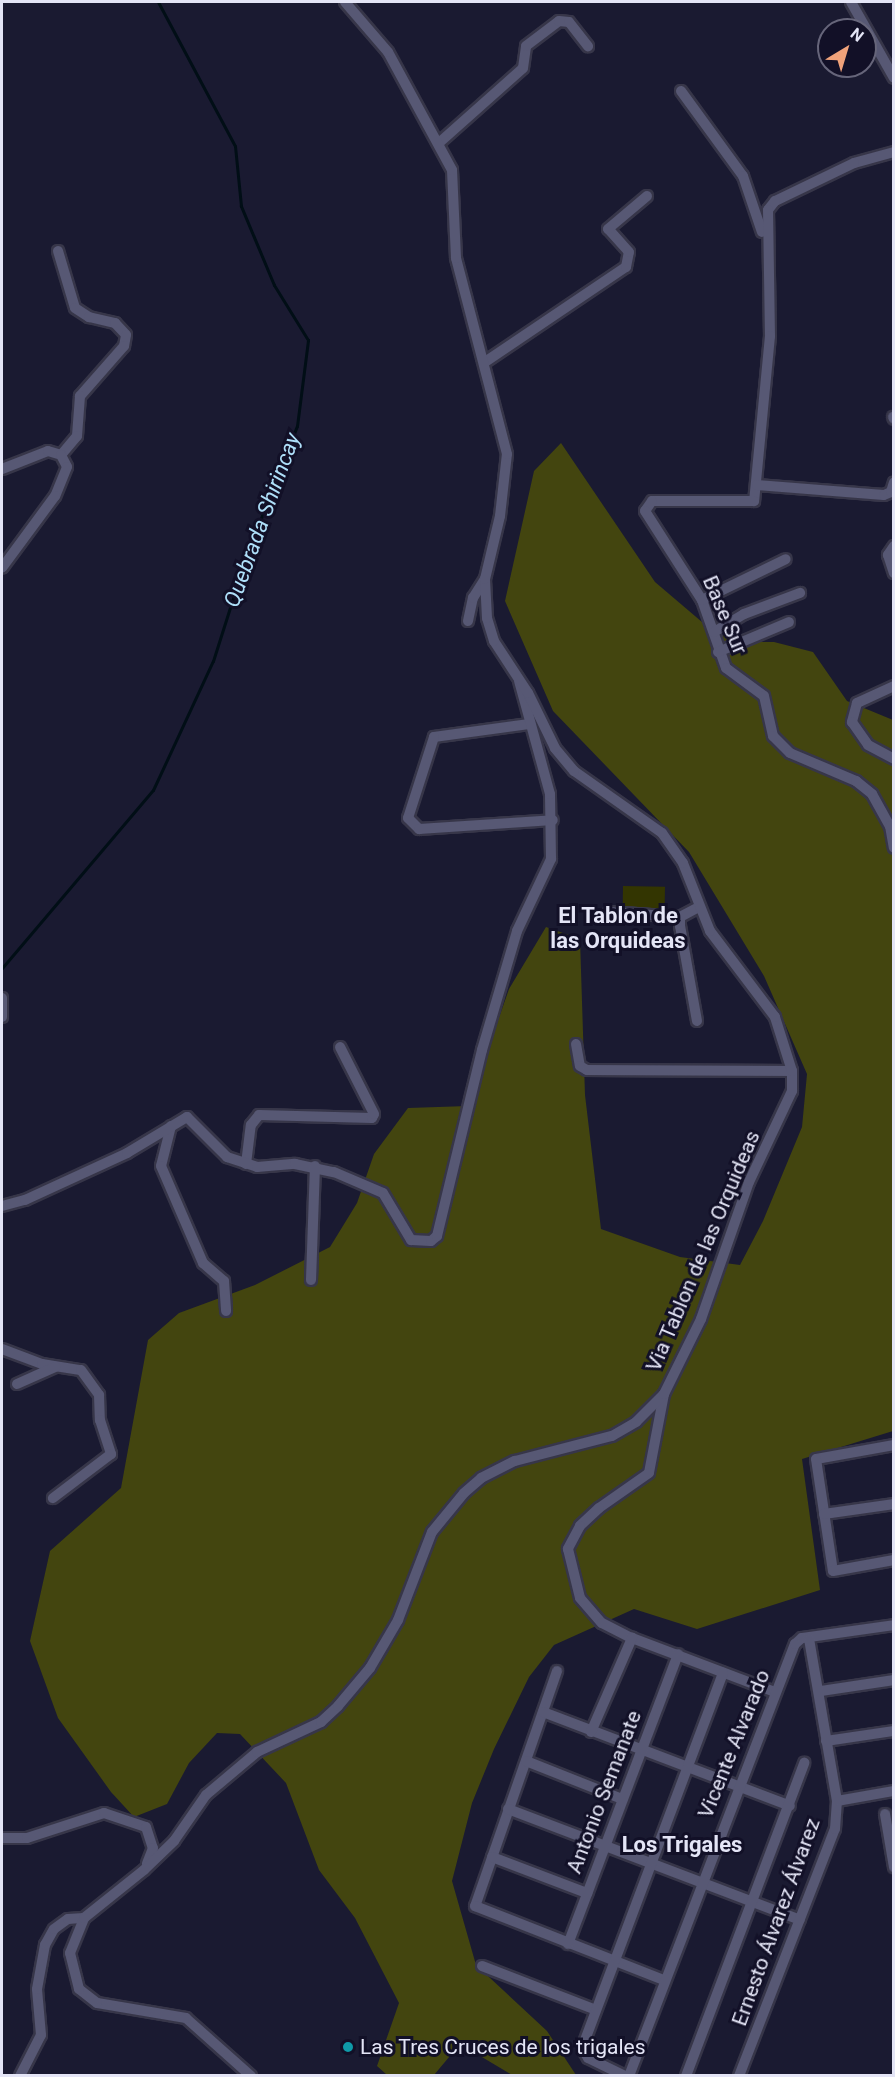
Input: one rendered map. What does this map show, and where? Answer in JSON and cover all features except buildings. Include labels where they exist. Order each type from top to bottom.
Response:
[{"type":"street","name":"Via Tablon de las Orquideas","points":[[84,1918],[144,1870],[174,1841],[206,1796],[223,1781],[257,1752],[321,1722],[358,1683],[398,1620],[432,1532],[464,1493],[481,1478],[515,1461],[612,1436],[636,1422],[664,1394],[705,1310],[749,1182],[787,1107],[792,1071],[775,1017],[731,963],[699,907],[683,863],[662,833],[574,771],[555,748],[519,680],[494,641],[487,618],[485,579],[501,516],[507,454],[485,362],[456,258],[452,170],[440,142],[388,52],[345,2]]},
{"type":"street","points":[[851,2],[894,78]]},
{"type":"street","points":[[440,142],[523,68],[526,46],[559,21],[569,22],[588,46]]},
{"type":"street","points":[[681,91],[742,176],[765,244]]},
{"type":"street","points":[[894,152],[854,164],[775,201],[765,222],[772,309],[757,485],[884,495],[891,492],[894,482]]},
{"type":"street","points":[[485,362],[626,267],[629,252],[608,228],[646,196]]},
{"type":"street","points":[[58,251],[75,308],[88,317],[115,323],[126,334],[124,346],[80,396],[76,436],[61,455]]},
{"type":"street","points":[[2,469],[48,451],[61,455],[67,466],[64,480],[2,568]]},
{"type":"street","name":"Base Sur","points":[[757,485],[752,502],[652,501],[646,506],[654,526],[702,600],[714,632],[718,652],[737,681],[764,696],[767,723],[781,745],[856,781],[872,794],[890,826],[894,848]]},
{"type":"street","points":[[894,546],[888,555],[894,573]]},
{"type":"street","points":[[702,600],[786,559]]},
{"type":"street","points":[[468,621],[473,598],[485,579]]},
{"type":"street","points":[[714,632],[744,614],[800,593]]},
{"type":"street","points":[[718,652],[789,622]]},
{"type":"street","points":[[2,1206],[25,1200],[126,1153],[171,1126],[192,1119],[227,1157],[246,1164],[315,1166],[383,1193],[411,1240],[431,1241],[437,1236],[482,1050],[517,931],[551,860],[553,820],[550,794],[529,724],[519,680]]},
{"type":"street","points":[[894,686],[857,704],[852,722],[868,745],[894,759]]},
{"type":"street","points":[[529,724],[434,737],[408,818],[419,829],[553,820]]},
{"type":"street","points":[[609,912],[680,917],[699,907]]},
{"type":"street","points":[[680,917],[684,969],[697,1022]]},
{"type":"street","points":[[2,998],[2,1017]]},
{"type":"street","points":[[576,1044],[580,1066],[587,1070],[792,1071]]},
{"type":"street","points":[[246,1164],[251,1125],[259,1115],[372,1118],[374,1114],[340,1047]]},
{"type":"street","points":[[171,1126],[161,1166],[200,1258],[224,1281],[226,1311]]},
{"type":"street","points":[[311,1280],[315,1166]]},
{"type":"street","points":[[2,1349],[56,1367],[81,1370],[92,1380],[112,1448],[104,1461],[53,1498]]},
{"type":"street","points":[[17,1384],[56,1367]]},
{"type":"street","points":[[664,1394],[649,1473],[586,1520],[568,1549],[580,1598],[602,1623],[632,1638],[775,1692]]},
{"type":"street","points":[[894,1444],[816,1459],[833,1571],[894,1560]]},
{"type":"street","points":[[824,1514],[894,1504]]},
{"type":"street","points":[[809,1639],[894,1625]]},
{"type":"street","points":[[591,1732],[632,1638]]},
{"type":"street","name":"Ernesto Álvarez Álvarez","points":[[740,2076],[835,1829],[837,1801],[826,1741],[821,1691],[809,1639]]},
{"type":"street","name":"Vicente Alvarado","points":[[631,2075],[700,1883],[775,1692],[795,1644],[809,1639]]},
{"type":"street","name":"Antonio Semanate","points":[[568,1944],[678,1654]]},
{"type":"street","points":[[557,1671],[475,1906],[664,1980]]},
{"type":"street","points":[[631,2075],[582,2054],[596,2010],[653,1864],[723,1673]]},
{"type":"street","points":[[821,1691],[894,1680]]},
{"type":"street","points":[[543,1712],[688,1770],[790,1806]]},
{"type":"street","points":[[826,1741],[894,1731]]},
{"type":"street","points":[[526,1761],[622,1799]]},
{"type":"street","points":[[686,2076],[790,1806],[804,1763]]},
{"type":"street","points":[[837,1801],[894,1791]]},
{"type":"street","points":[[508,1809],[800,1920]]},
{"type":"street","points":[[885,1814],[894,1867]]},
{"type":"street","points":[[2,1839],[14,1842],[111,1815],[146,1827],[153,1837],[144,1870]]},
{"type":"street","points":[[492,1857],[587,1893]]},
{"type":"street","points":[[20,2076],[41,2035],[37,1989],[45,1945],[54,1929],[68,1919],[84,1918],[70,1953],[79,1989],[97,2003],[186,2018],[251,2076]]},
{"type":"street","points":[[482,1966],[596,2010]]},
{"type":"shaded area","points":[[561,443],[655,582],[702,622],[737,642],[774,642],[813,652],[847,701],[893,720],[893,1431],[802,1459],[820,1590],[697,1629],[634,1609],[554,1645],[529,1677],[494,1749],[472,1803],[452,1881],[476,1965],[547,2031],[576,2075],[512,2075],[460,2044],[434,2075],[387,2075],[377,2066],[399,2003],[355,1918],[319,1870],[286,1783],[240,1734],[217,1733],[189,1763],[167,1804],[134,1817],[111,1792],[58,1718],[30,1641],[50,1551],[121,1488],[148,1340],[179,1313],[255,1285],[330,1247],[357,1203],[374,1154],[408,1108],[468,1106],[509,989],[546,927],[580,939],[585,1095],[601,1229],[680,1257],[740,1265],[763,1221],[802,1127],[807,1074],[764,976],[689,852],[553,711],[505,601],[534,471]]},
{"type":"shaded area","points":[[623,886],[665,887],[665,911],[623,910]]},
{"type":"waterway","name":"Quebrada Shirincay","points":[[2,968],[153,790],[213,661],[247,554],[297,426],[308,340],[274,285],[241,206],[235,146],[158,2]]},
{"type":"place","name":"Las Tres Cruces de los trigales","points":[[348,2047]]},
{"type":"district","name":"El Tablon de las Orquideas","points":[[618,928]]},
{"type":"district","name":"Los Trigales","points":[[682,1845]]}]
